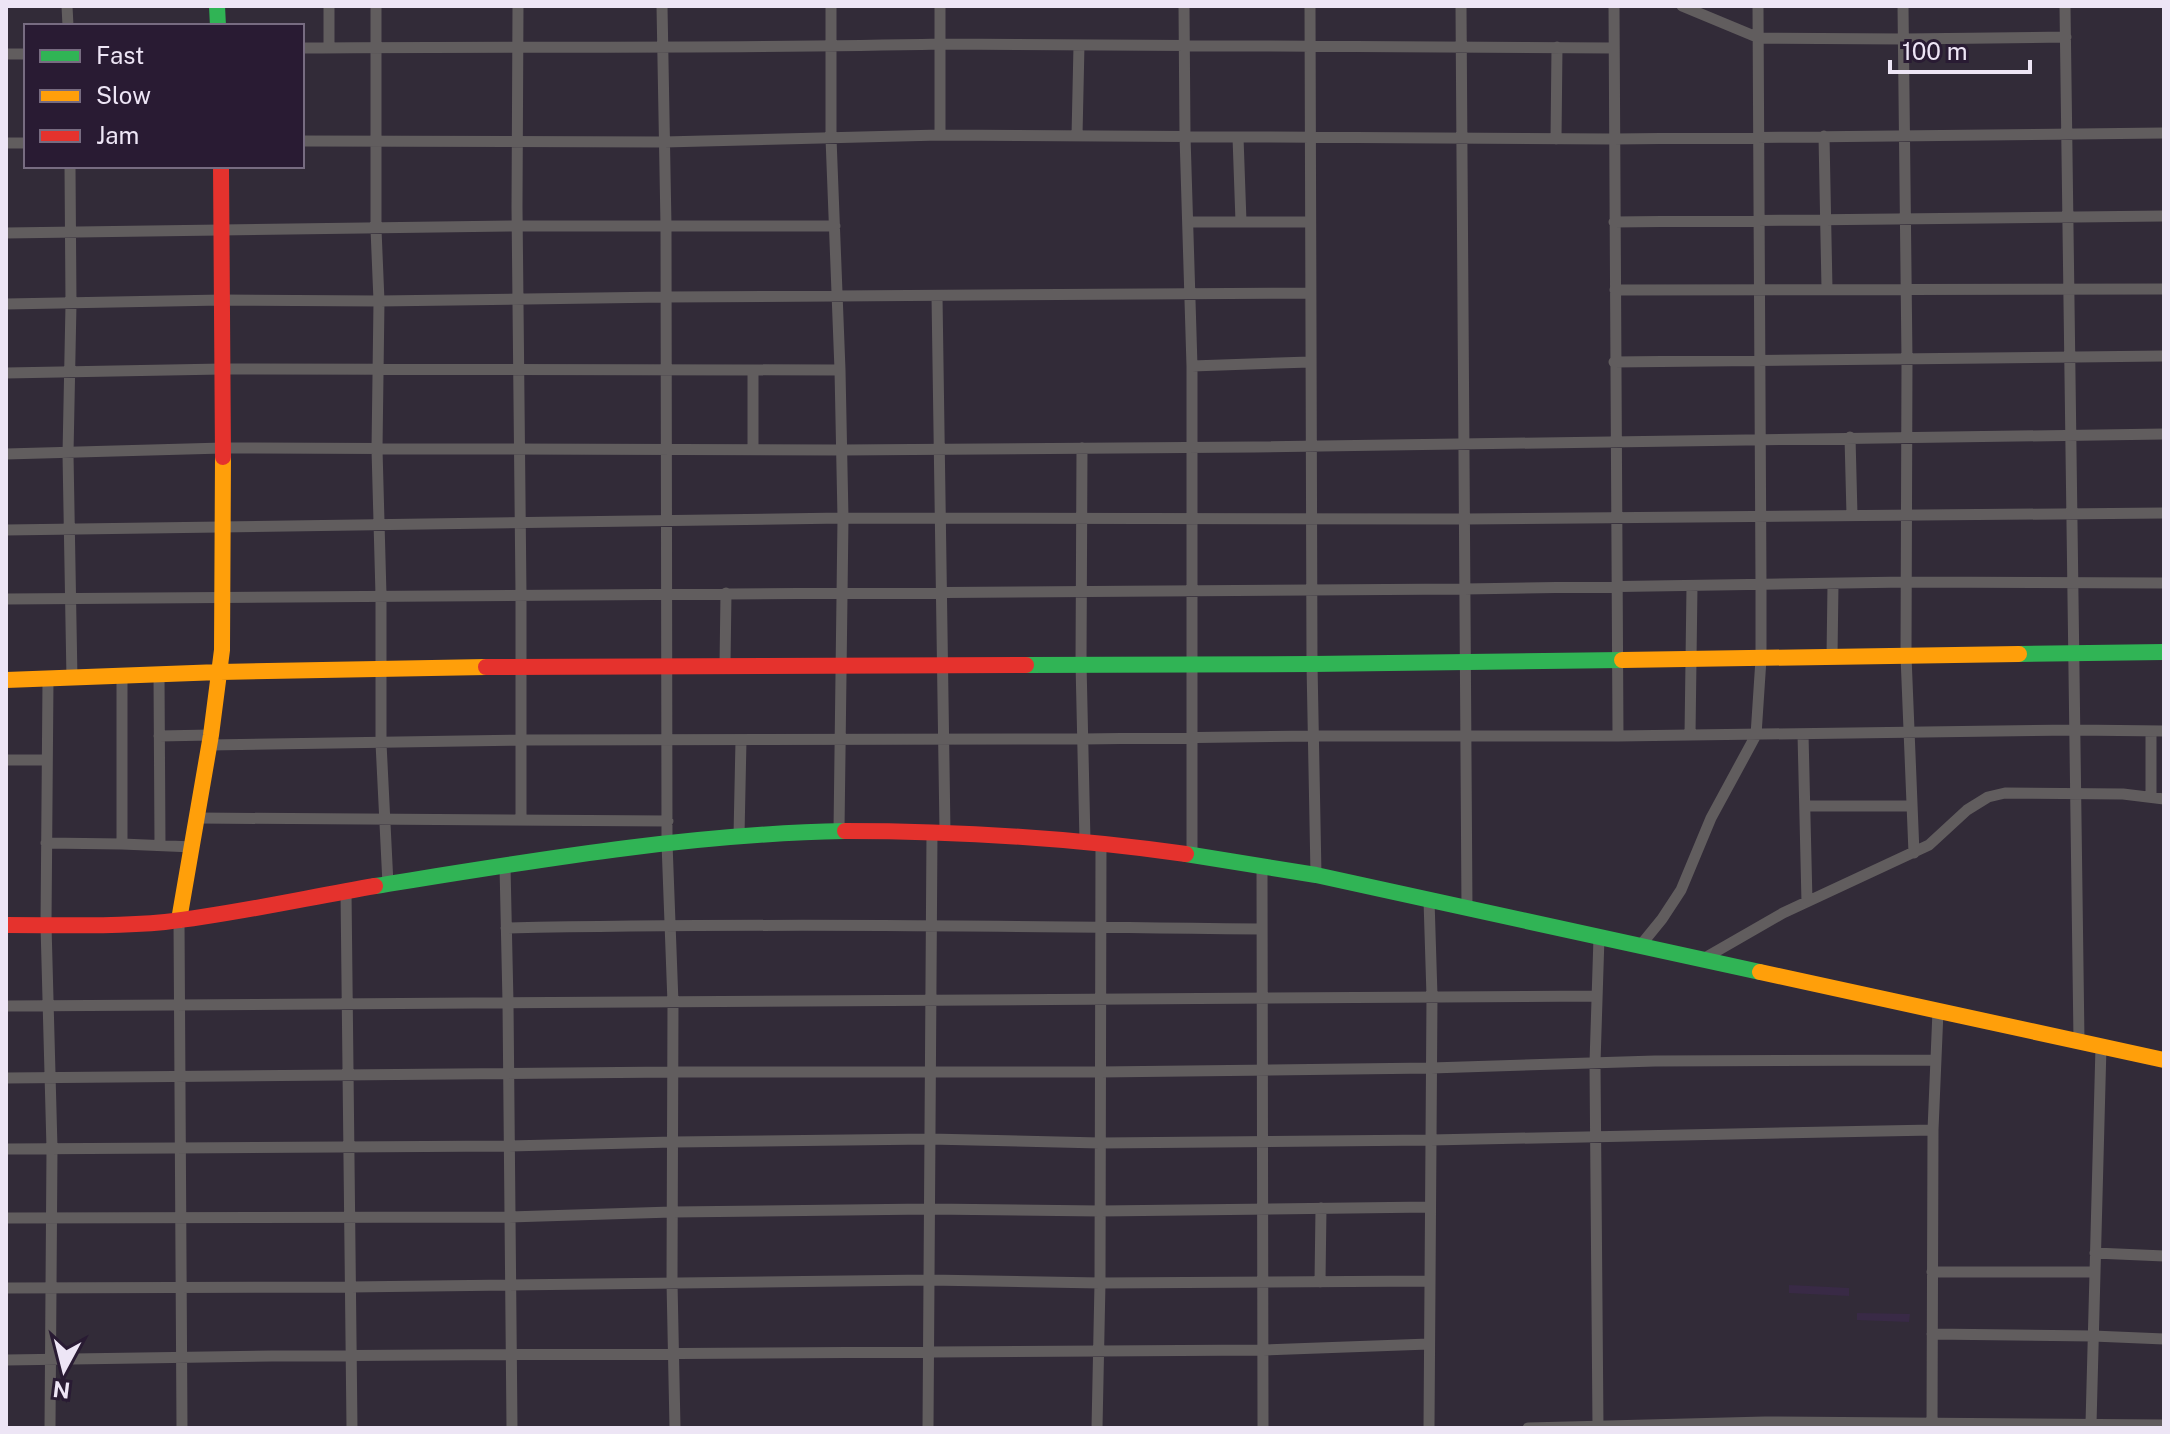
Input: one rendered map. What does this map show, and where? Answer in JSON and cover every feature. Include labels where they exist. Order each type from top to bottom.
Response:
[{"type":"street","points":[[329,6],[329,47]]},
{"type":"street","points":[[376,6],[381,743],[388,884]]},
{"type":"street","points":[[518,6],[521,820]]},
{"type":"street","points":[[662,6],[666,226],[666,741],[674,1072],[672,1282],[675,1428]]},
{"type":"street","points":[[831,6],[831,138],[843,518],[839,831]]},
{"type":"street","points":[[940,6],[940,135]]},
{"type":"street","points":[[1184,6],[1192,366],[1192,854]]},
{"type":"street","points":[[1310,6],[1312,664],[1316,875]]},
{"type":"street","points":[[1461,6],[1467,909]]},
{"type":"street","points":[[1614,6],[1618,736]]},
{"type":"street","points":[[1682,6],[1759,38],[2066,37]]},
{"type":"street","points":[[1640,946],[1681,890],[1711,818],[1756,735],[1761,659],[1758,6]]},
{"type":"street","points":[[1903,6],[1906,656],[1914,853]]},
{"type":"street","points":[[2065,6],[2079,1041]]},
{"type":"street","points":[[304,48],[940,44],[1613,48]]},
{"type":"street","points":[[1077,136],[1079,45]]},
{"type":"street","points":[[1556,139],[1557,47]]},
{"type":"street","points":[[304,141],[664,142],[940,135],[1613,139],[2164,133]]},
{"type":"street","points":[[1824,136],[1827,289]]},
{"type":"street","points":[[1238,137],[1241,222]]},
{"type":"street","points":[[70,168],[68,454],[72,679]]},
{"type":"street","points":[[182,1428],[179,920],[220,672],[224,596],[221,168]]},
{"type":"street","points":[[1614,222],[2164,216]]},
{"type":"street","points":[[1188,222],[1309,222]]},
{"type":"street","points":[[6,233],[517,226],[835,226]]},
{"type":"street","points":[[1615,290],[2164,289]]},
{"type":"street","points":[[6,304],[1310,293]]},
{"type":"street","points":[[928,1428],[932,925],[945,740],[937,296]]},
{"type":"street","points":[[1614,362],[2164,356]]},
{"type":"street","points":[[1192,366],[1310,362]]},
{"type":"street","points":[[6,373],[222,369],[840,370]]},
{"type":"street","points":[[753,370],[753,449]]},
{"type":"street","points":[[6,454],[223,448],[842,450],[1313,446],[2164,434]]},
{"type":"street","points":[[1850,437],[1852,515]]},
{"type":"street","points":[[1082,448],[1083,739],[1099,927],[1100,1283],[1097,1428]]},
{"type":"street","points":[[6,530],[843,518],[1464,519],[2164,513]]},
{"type":"street","points":[[6,599],[1464,589],[1907,582],[2164,583]]},
{"type":"street","points":[[1832,657],[1833,584]]},
{"type":"street","points":[[1690,735],[1692,586]]},
{"type":"street","points":[[725,665],[726,593]]},
{"type":"street","points":[[6,680],[520,666],[1312,664],[2164,652]]},
{"type":"street","points":[[159,675],[160,845]]},
{"type":"street","points":[[122,678],[122,844]]},
{"type":"street","points":[[48,680],[46,925],[52,1148],[50,1428]]},
{"type":"street","points":[[159,736],[381,743],[2158,731],[2158,798],[2075,793],[2005,793],[1988,797],[1967,810],[1929,845],[1783,913],[1703,960]]},
{"type":"street","points":[[1803,734],[1807,902]]},
{"type":"street","points":[[739,836],[741,740]]},
{"type":"street","points":[[6,760],[46,760]]},
{"type":"street","points":[[1805,806],[1912,806]]},
{"type":"street","points":[[197,818],[668,821]]},
{"type":"street","points":[[6,925],[135,924],[179,920],[505,866],[739,836],[839,831],[939,832],[1093,841],[1316,875],[2164,1060]]},
{"type":"street","points":[[46,843],[193,847]]},
{"type":"street","points":[[1262,865],[1263,1428]]},
{"type":"street","points":[[505,866],[512,1428]]},
{"type":"street","points":[[346,891],[352,1428]]},
{"type":"street","points":[[1429,900],[1432,996],[1429,1428]]},
{"type":"street","points":[[506,928],[932,925],[1262,929]]},
{"type":"street","points":[[1598,1427],[1595,1063],[1599,937]]},
{"type":"street","points":[[6,1006],[1597,996]]},
{"type":"street","points":[[1932,1425],[1933,1130],[1938,1011]]},
{"type":"street","points":[[2091,1424],[2101,1046]]},
{"type":"street","points":[[6,1078],[931,1070],[1100,1072],[1935,1060]]},
{"type":"street","points":[[6,1149],[509,1146],[930,1139],[1100,1143],[1263,1142],[1933,1130]]},
{"type":"street","points":[[6,1218],[509,1217],[929,1209],[1100,1211],[1430,1207]]},
{"type":"street","points":[[1320,1282],[1321,1208]]},
{"type":"street","points":[[2095,1253],[2164,1256]]},
{"type":"street","points":[[1932,1272],[2095,1272]]},
{"type":"street","points":[[6,1288],[929,1280],[1100,1283],[1430,1281]]},
{"type":"street","points":[[1932,1334],[2164,1339]]},
{"type":"street","points":[[6,1360],[1099,1352],[1429,1344]]},
{"type":"street","points":[[1528,1428],[2164,1425]]},
{"type":"shaded area","points":[[1789,1285],[1849,1288],[1849,1296],[1789,1293]]},
{"type":"shaded area","points":[[1857,1313],[1910,1314],[1909,1322],[1857,1320]]},
{"type":"traffic: fast","points":[[217,6],[218,24]]},
{"type":"traffic: fast","points":[[2019,654],[2164,652]]},
{"type":"traffic: fast","points":[[1026,665],[1622,660]]},
{"type":"traffic: fast","points":[[375,886],[668,843],[845,831]]},
{"type":"traffic: fast","points":[[1186,854],[1316,875],[1760,972]]},
{"type":"traffic: slow","points":[[179,920],[211,735],[222,650],[223,457]]},
{"type":"traffic: slow","points":[[1622,660],[2019,654]]},
{"type":"traffic: slow","points":[[6,680],[486,667]]},
{"type":"traffic: slow","points":[[1760,972],[2164,1060]]},
{"type":"traffic: jam","points":[[221,168],[223,457]]},
{"type":"traffic: jam","points":[[486,667],[1026,665]]},
{"type":"traffic: jam","points":[[845,831],[1016,836],[1186,854]]},
{"type":"traffic: jam","points":[[6,925],[165,922],[375,886]]}]
